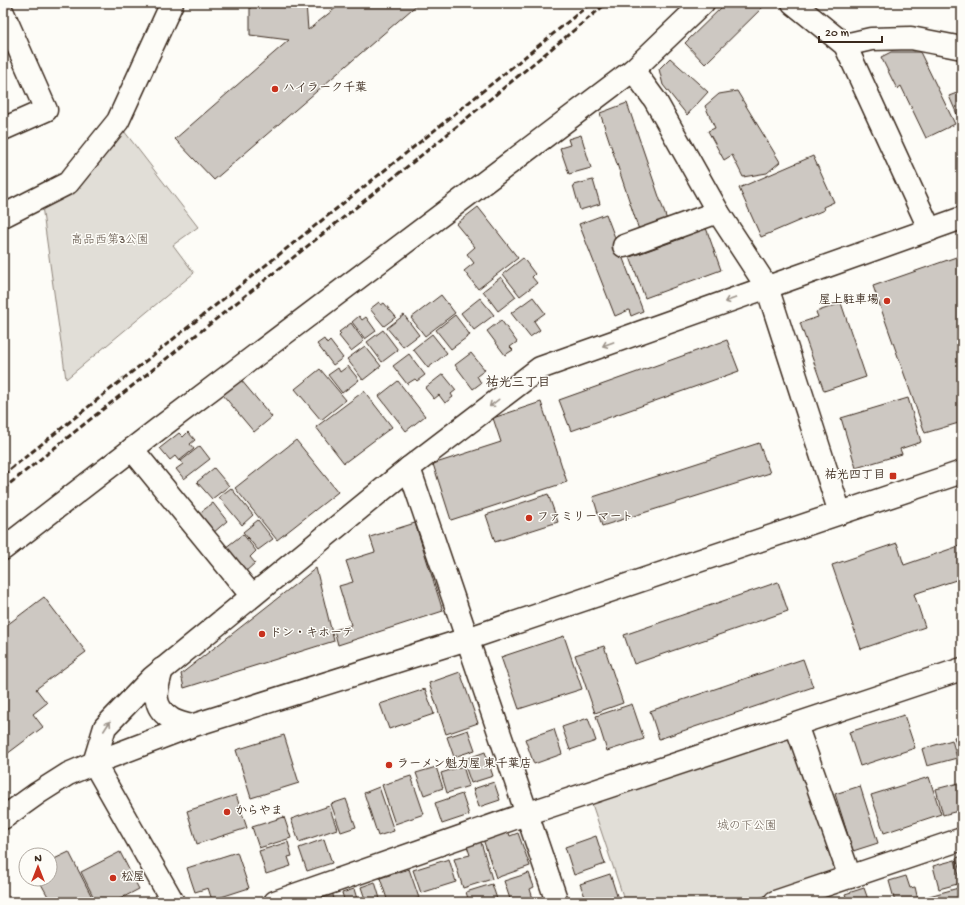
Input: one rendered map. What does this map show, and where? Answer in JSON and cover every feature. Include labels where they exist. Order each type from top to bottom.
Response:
[{"type":"street","points":[[3,216],[68,183],[118,121],[172,3]]},
{"type":"street","points":[[3,549],[132,449],[633,70],[703,3]]},
{"type":"street","points":[[793,3],[845,45],[930,230]]},
{"type":"street","points":[[3,13],[46,110],[3,128]]},
{"type":"street","points":[[845,45],[872,39],[911,38],[962,48]]},
{"type":"street","points":[[633,70],[655,100],[718,212],[767,287],[840,513]]},
{"type":"street","points":[[624,246],[718,212]]},
{"type":"street","points":[[173,902],[94,763],[105,727],[162,669],[410,468],[540,368],[962,218]]},
{"type":"street","points":[[132,449],[252,596]]},
{"type":"street","points":[[410,468],[556,902]]},
{"type":"street","points":[[3,818],[68,774],[191,726],[467,639],[962,472]]},
{"type":"street","points":[[162,669],[156,692],[158,706],[170,719],[191,726]]},
{"type":"street","points":[[275,902],[526,814],[962,670]]},
{"type":"street","points":[[796,724],[850,877]]},
{"type":"street","points":[[776,902],[962,839]]},
{"type":"green space","name":"高品西第3公園","points":[[124,131],[198,227],[173,245],[194,273],[66,379],[42,206]]},
{"type":"green space","name":"城の下公園","points":[[790,737],[839,872],[746,902],[625,902],[592,804]]},
{"type":"building","name":"ハイラーク千葉","points":[[250,3],[306,3],[308,30],[342,3],[419,3],[214,180],[175,139],[289,40],[250,35]]},
{"type":"building","points":[[726,3],[767,3],[705,64],[685,43]]},
{"type":"building","points":[[891,52],[920,52],[955,124],[926,138],[901,86],[897,89],[881,57]]},
{"type":"building","points":[[670,58],[708,92],[687,115],[663,85],[659,69]]},
{"type":"building","points":[[737,91],[780,162],[767,173],[743,177],[732,155],[724,160],[708,131],[715,128],[705,106],[719,94]]},
{"type":"building","points":[[962,91],[962,126],[949,96]]},
{"type":"building","points":[[627,103],[668,223],[640,233],[600,113]]},
{"type":"building","points":[[581,135],[591,168],[569,174],[560,148],[570,145],[568,139]]},
{"type":"building","points":[[813,156],[834,202],[823,207],[824,210],[761,237],[739,188]]},
{"type":"building","points":[[593,180],[600,204],[580,210],[573,185]]},
{"type":"building","points":[[478,207],[518,258],[478,289],[464,271],[474,263],[467,254],[475,247],[456,224]]},
{"type":"building","points":[[606,214],[643,311],[631,316],[629,310],[615,316],[579,224]]},
{"type":"building","points":[[705,225],[721,270],[645,298],[630,257],[683,238],[681,234]]},
{"type":"building","points":[[962,255],[962,422],[925,433],[873,286]]},
{"type":"building","points":[[523,258],[535,274],[532,277],[537,283],[520,296],[503,274]]},
{"type":"building","points":[[501,277],[516,297],[498,311],[483,291]]},
{"type":"building","points":[[441,295],[455,313],[425,336],[411,318]]},
{"type":"building","points":[[533,297],[545,313],[534,321],[540,330],[530,337],[511,313]]},
{"type":"building","points":[[480,298],[494,315],[474,330],[461,313]]},
{"type":"building","points":[[379,302],[381,305],[384,303],[396,317],[384,326],[370,309]]},
{"type":"building","points":[[841,303],[866,377],[824,391],[800,323],[818,317],[816,312]]},
{"type":"building","points":[[404,315],[419,335],[403,347],[387,328]]},
{"type":"building","points":[[455,315],[470,335],[451,349],[436,330]]},
{"type":"building","points":[[359,316],[362,320],[366,317],[376,331],[365,339],[352,322]]},
{"type":"building","points":[[501,320],[517,342],[510,347],[513,350],[505,355],[487,331]]},
{"type":"building","points":[[351,323],[364,341],[351,351],[339,336],[341,334],[339,332]]},
{"type":"building","points":[[383,330],[398,350],[382,362],[367,342]]},
{"type":"building","points":[[432,334],[447,353],[428,368],[413,349]]},
{"type":"building","points":[[324,339],[327,344],[330,341],[343,358],[333,365],[317,344]]},
{"type":"building","points":[[727,340],[739,371],[571,431],[559,400]]},
{"type":"building","points":[[365,346],[381,366],[363,380],[347,359]]},
{"type":"building","points":[[471,353],[485,370],[477,376],[481,383],[473,389],[455,365]]},
{"type":"building","points":[[409,354],[425,375],[417,381],[415,379],[407,384],[393,366]]},
{"type":"building","points":[[348,366],[359,380],[342,393],[328,375],[338,368],[340,372]]},
{"type":"building","points":[[320,369],[346,400],[321,420],[295,389]]},
{"type":"building","points":[[443,374],[456,390],[451,394],[453,397],[445,403],[439,395],[434,399],[425,388]]},
{"type":"building","points":[[241,380],[272,417],[254,432],[223,395]]},
{"type":"building","points":[[398,381],[425,416],[406,431],[379,396]]},
{"type":"building","points":[[364,391],[392,427],[344,463],[316,427]]},
{"type":"building","points":[[908,398],[921,442],[900,449],[902,454],[856,468],[841,418]]},
{"type":"building","points":[[541,402],[567,482],[451,520],[433,464],[501,442],[493,418]]},
{"type":"building","points":[[188,432],[195,440],[190,444],[194,449],[179,461],[175,456],[170,460],[160,448],[179,433],[183,437]]},
{"type":"building","points":[[296,440],[338,492],[277,540],[235,488]]},
{"type":"building","points":[[759,443],[770,473],[602,526],[593,497]]},
{"type":"building","points":[[200,446],[210,459],[184,479],[176,469],[183,464],[181,461]]},
{"type":"building","points":[[214,468],[229,486],[212,499],[197,482]]},
{"type":"building","points":[[231,488],[253,515],[242,525],[219,497]]},
{"type":"building","points":[[548,494],[558,522],[495,542],[486,515]]},
{"type":"building","points":[[213,503],[227,521],[213,533],[198,514]]},
{"type":"building","points":[[258,520],[273,539],[258,550],[243,532]]},
{"type":"building","points":[[415,523],[443,611],[338,645],[334,630],[351,625],[339,586],[353,582],[346,561],[375,552],[370,537]]},
{"type":"building","points":[[243,534],[256,551],[250,557],[255,563],[245,572],[225,548]]},
{"type":"building","points":[[897,543],[904,565],[962,545],[962,578],[914,594],[925,627],[861,649],[832,565]]},
{"type":"building","points":[[316,568],[334,641],[184,688],[181,674]]},
{"type":"building","points":[[778,582],[788,611],[634,664],[624,635]]},
{"type":"building","points":[[44,597],[86,652],[36,689],[47,703],[33,714],[43,727],[3,757],[3,628]]},
{"type":"building","points":[[564,636],[582,689],[519,709],[501,657]]},
{"type":"building","points":[[604,646],[623,703],[595,713],[575,655]]},
{"type":"building","points":[[803,659],[813,687],[659,739],[650,711]]},
{"type":"building","points":[[460,672],[478,723],[446,734],[429,683]]},
{"type":"building","points":[[425,689],[434,714],[389,729],[380,704]]},
{"type":"building","points":[[632,704],[644,739],[607,751],[596,716]]},
{"type":"building","points":[[904,715],[915,748],[860,766],[849,732]]},
{"type":"building","points":[[588,718],[596,741],[570,750],[562,727]]},
{"type":"building","points":[[554,729],[562,754],[534,764],[525,739]]},
{"type":"building","points":[[468,730],[475,750],[454,757],[447,737]]},
{"type":"building","points":[[284,735],[299,783],[251,798],[236,750]]},
{"type":"building","points":[[962,735],[962,760],[961,760],[954,737]]},
{"type":"building","points":[[952,740],[957,758],[927,766],[922,749]]},
{"type":"building","points":[[485,752],[493,776],[471,783],[463,760]]},
{"type":"building","points":[[463,766],[469,786],[447,793],[441,773]]},
{"type":"building","points":[[436,767],[443,788],[424,795],[416,773]]},
{"type":"building","points":[[411,776],[424,814],[395,824],[382,785]]},
{"type":"building","points":[[929,777],[941,814],[884,833],[871,795]]},
{"type":"building","points":[[494,782],[500,800],[479,807],[473,789]]},
{"type":"building","points":[[959,783],[962,793],[962,810],[943,815],[936,789]]},
{"type":"building","points":[[860,786],[878,843],[853,851],[835,794]]},
{"type":"building","points":[[379,787],[394,831],[378,836],[364,793]]},
{"type":"building","points":[[462,794],[469,815],[442,824],[435,803]]},
{"type":"building","points":[[236,795],[247,828],[197,844],[187,811]]},
{"type":"building","points":[[346,799],[356,827],[341,832],[331,804]]},
{"type":"building","points":[[329,806],[337,829],[299,842],[291,819]]},
{"type":"building","points":[[284,817],[291,838],[259,848],[252,827]]},
{"type":"building","points":[[508,830],[510,836],[518,833],[530,866],[496,878],[483,839]]},
{"type":"building","points":[[596,836],[605,864],[574,875],[565,847]]},
{"type":"building","points":[[324,839],[332,863],[307,871],[299,848]]},
{"type":"building","points":[[480,839],[492,879],[463,888],[454,859],[470,855],[466,843]]},
{"type":"building","points":[[288,842],[292,856],[288,857],[291,866],[266,874],[259,851]]},
{"type":"building","points":[[69,852],[94,901],[51,902],[43,887],[58,887],[58,857]]},
{"type":"building","points":[[120,852],[139,889],[114,902],[96,902],[81,872]]},
{"type":"building","points":[[237,852],[249,888],[212,900],[208,888],[195,892],[187,868]]},
{"type":"building","points":[[962,856],[962,878],[956,858]]},
{"type":"building","points":[[449,859],[456,882],[421,893],[413,870]]},
{"type":"building","points":[[955,860],[961,883],[939,889],[933,866]]},
{"type":"building","points":[[409,869],[419,898],[407,902],[388,902],[380,878]]},
{"type":"building","points":[[529,873],[534,887],[530,889],[534,902],[511,902],[504,881]]},
{"type":"building","points":[[610,874],[619,902],[587,902],[580,884]]},
{"type":"building","points":[[906,876],[910,888],[915,887],[918,900],[910,902],[895,902],[889,881]]},
{"type":"building","points":[[375,882],[381,902],[366,902],[361,887]]},
{"type":"building","points":[[492,884],[498,902],[469,902],[466,892]]},
{"type":"building","points":[[962,887],[962,902],[930,902],[929,896]]},
{"type":"building","points":[[864,888],[869,902],[848,902],[845,894]]},
{"type":"building","points":[[354,889],[358,902],[345,902],[342,893]]},
{"type":"building","points":[[332,892],[335,902],[313,902],[312,898]]},
{"type":"railway","points":[[3,475],[430,134],[591,3]]},
{"type":"railway","points":[[3,489],[433,146],[607,3]]},
{"type":"place","name":"ハイラーク千葉","points":[[275,89]]},
{"type":"place","name":"屋上駐車場","points":[[887,301]]},
{"type":"place","name":"祐光四丁目","points":[[893,476]]},
{"type":"place","name":"ファミリーマート","points":[[529,518]]},
{"type":"place","name":"ドン・キホーテ","points":[[262,634]]},
{"type":"place","name":"ラーメン魁力屋 東千葉店","points":[[389,765]]},
{"type":"place","name":"からやま","points":[[227,812]]},
{"type":"place","name":"松屋","points":[[113,878]]},
{"type":"district","name":"祐光三丁目","points":[[518,383]]}]
